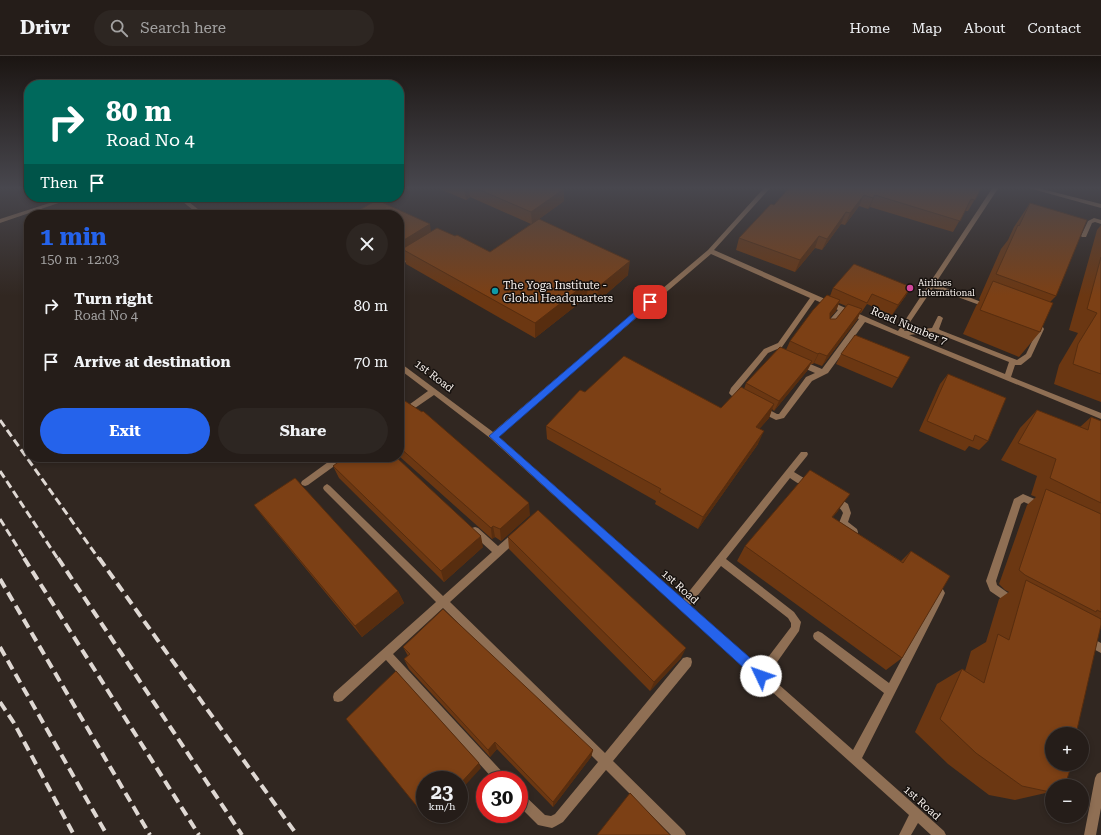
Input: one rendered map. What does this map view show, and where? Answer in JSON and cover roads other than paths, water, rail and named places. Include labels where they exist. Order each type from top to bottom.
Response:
[{"type":"street","points":[[493,436],[710,251],[735,223]]},
{"type":"street","points":[[899,334],[972,223]]},
{"type":"street","points":[[1084,236],[1090,223]]},
{"type":"street","name":"Road Number 7","points":[[710,251],[899,334],[1101,416]]},
{"type":"street","points":[[404,261],[418,252]]},
{"type":"street","points":[[932,285],[991,307]]},
{"type":"street","points":[[814,297],[780,345],[766,351],[733,393],[772,415],[781,416],[809,379],[825,372],[863,318]]},
{"type":"street","points":[[828,326],[842,309]]},
{"type":"street","points":[[936,330],[935,327],[940,318]]},
{"type":"street","points":[[899,334],[936,330],[1018,363],[1022,358],[1027,356],[1041,330],[1040,326],[1027,321]]},
{"type":"street","points":[[770,349],[822,373]]},
{"type":"street","points":[[1007,378],[1013,361]]},
{"type":"street","name":"1st Road","points":[[404,369],[493,436],[940,835]]},
{"type":"street","points":[[404,412],[434,391]]},
{"type":"street","points":[[683,606],[804,454]]},
{"type":"street","points":[[305,483],[334,462]]},
{"type":"street","points":[[789,473],[845,507],[847,513],[843,523],[860,536]]},
{"type":"street","points":[[327,488],[680,835]]},
{"type":"street","points":[[1020,605],[993,588],[991,581],[1017,502],[1022,498],[1047,509]]},
{"type":"street","points":[[468,526],[498,552]]},
{"type":"street","points":[[338,697],[526,527]]},
{"type":"street","points":[[720,560],[791,615],[796,622],[796,628],[761,676]]},
{"type":"street","points":[[855,759],[938,599],[940,593],[937,586],[930,582]]},
{"type":"street","points":[[1096,631],[1097,646]]},
{"type":"street","points":[[818,636],[890,691]]},
{"type":"street","points":[[1080,637],[1097,646]]},
{"type":"street","points":[[386,653],[494,771]]},
{"type":"street","points":[[528,807],[542,821],[552,822],[559,818],[687,662]]},
{"type":"street","points":[[1090,835],[1101,778]]},
{"type":"street","points":[[905,835],[916,814]]},
{"type":"railway","points":[[0,420],[24,454]]},
{"type":"railway","points":[[30,462],[99,559]]},
{"type":"railway","points":[[0,471],[58,559]]},
{"type":"railway","points":[[0,519],[25,559]]},
{"type":"railway","points":[[24,558],[199,835]]},
{"type":"railway","points":[[58,558],[242,835]]},
{"type":"railway","points":[[99,558],[297,835]]},
{"type":"railway","points":[[0,579],[150,835]]},
{"type":"railway","points":[[0,647],[107,835]]},
{"type":"railway","points":[[0,702],[14,723],[74,835]]},
{"type":"place","name":"Airlines International","points":[[910,288]]},
{"type":"place","name":"The Yoga Institute - Global Headquarters","points":[[495,291]]}]
